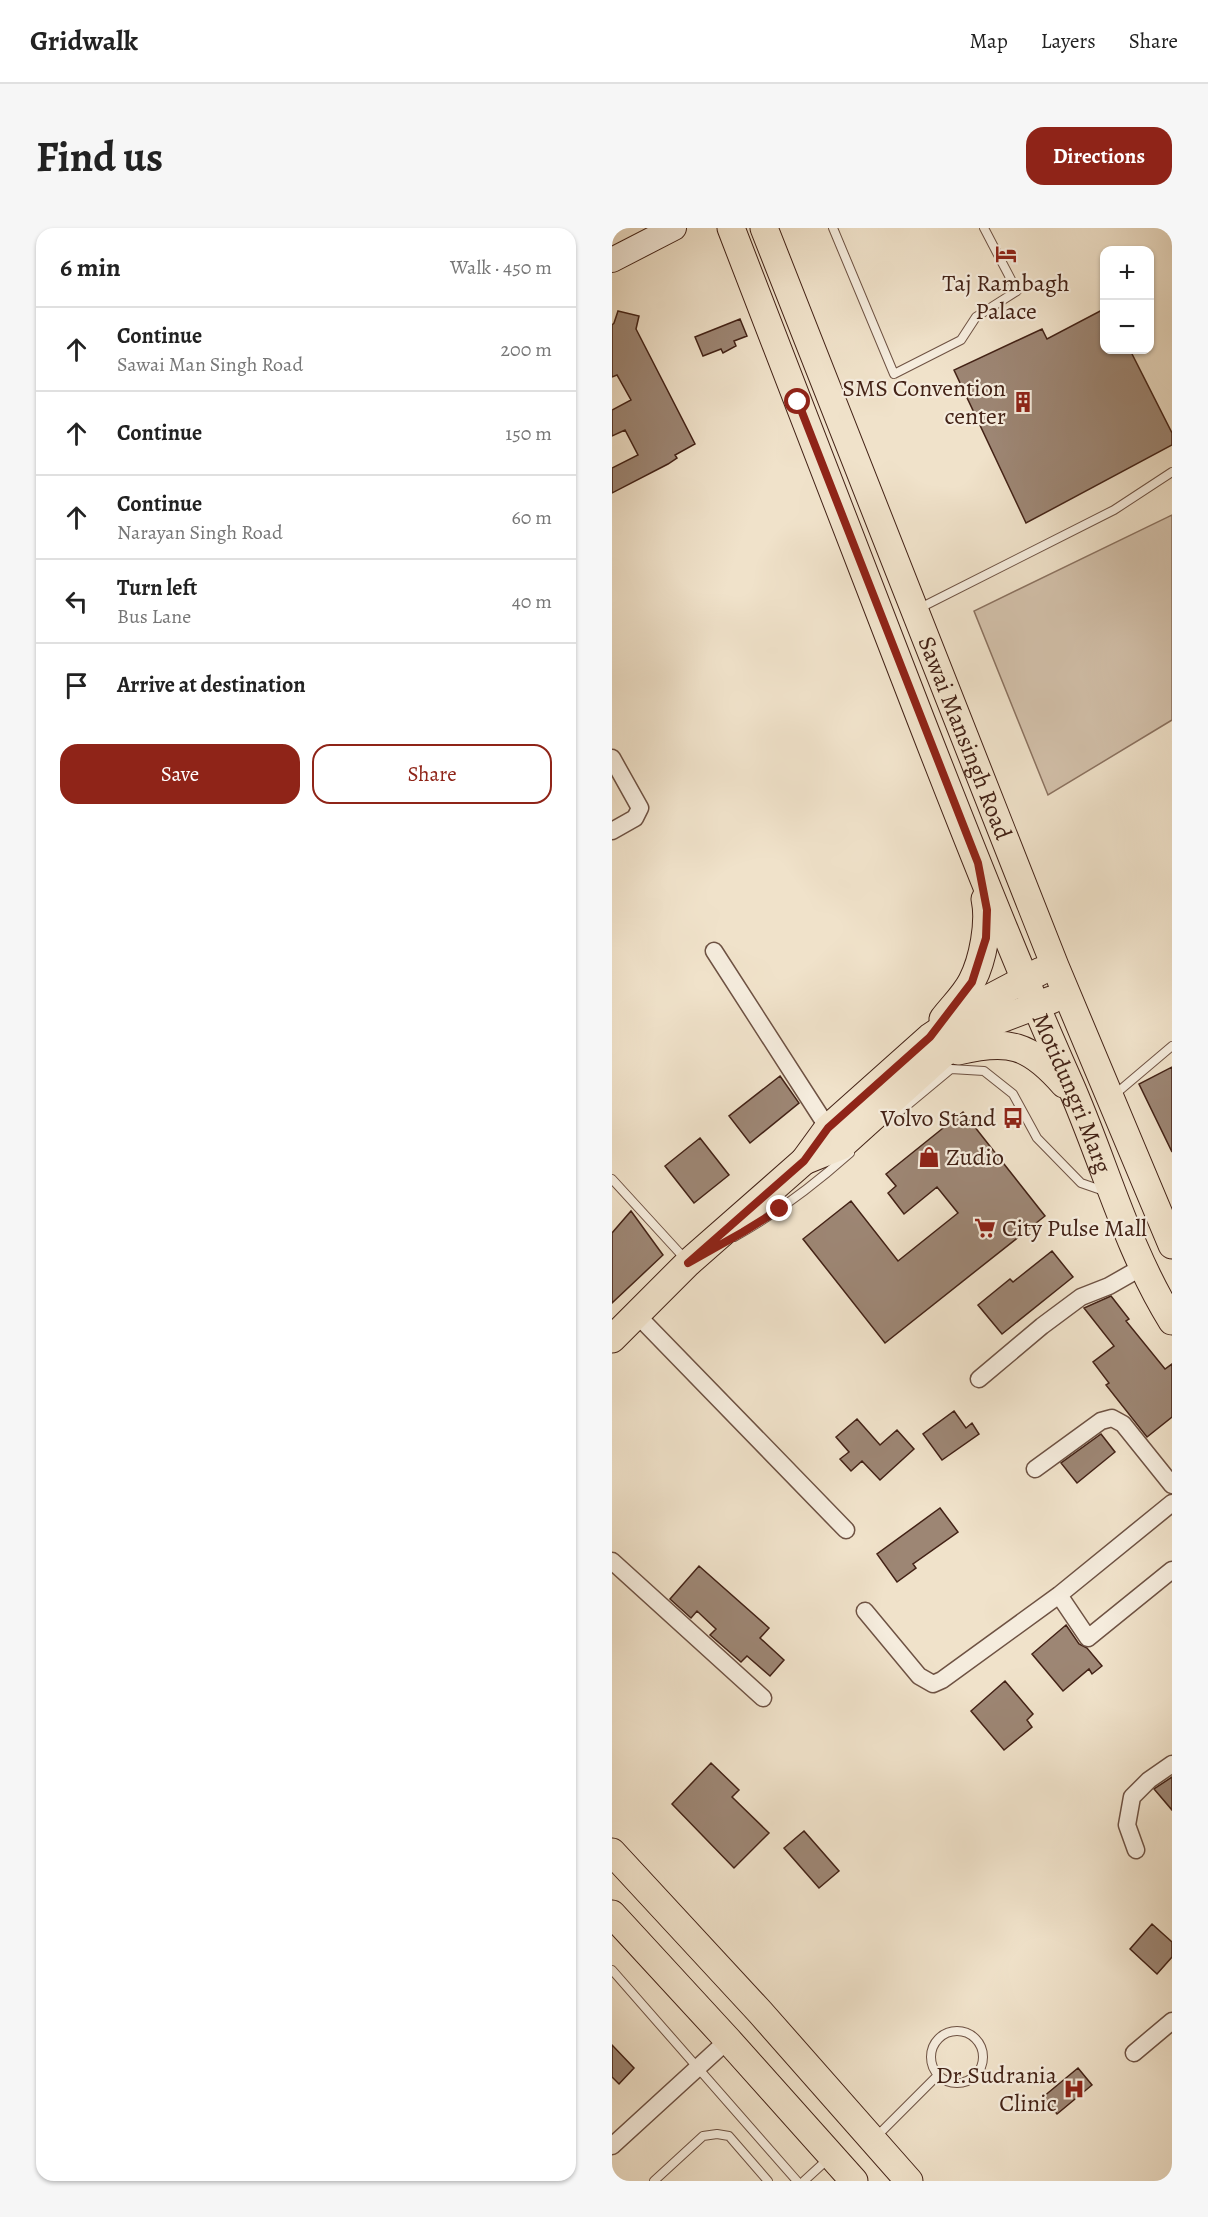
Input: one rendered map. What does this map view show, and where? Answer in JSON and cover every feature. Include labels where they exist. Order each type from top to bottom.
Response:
[{"type":"main road","points":[[731,228],[875,604],[978,863],[987,910],[986,938],[972,982],[937,1045]]},
{"type":"main road","name":"Sawai Mansingh Road","points":[[764,228],[1054,966],[1172,1245]]},
{"type":"main road","name":"Motidungri Marg","points":[[978,863],[1113,1194],[1158,1297],[1172,1321]]},
{"type":"main road","points":[[804,1161],[841,1146],[937,1045],[984,1000],[1025,978],[1054,966]]},
{"type":"main road","points":[[612,1339],[688,1263],[804,1161],[828,1128],[937,1045],[1035,1005],[1067,995]]},
{"type":"main road","points":[[937,1045],[989,1044],[1025,1049],[1048,1066],[1076,1099]]},
{"type":"main road","points":[[612,1852],[760,2012],[909,2181]]},
{"type":"main road","points":[[612,1914],[728,2040],[829,2153],[850,2180]]},
{"type":"main road","points":[[829,2153],[864,2131]]},
{"type":"street","points":[[612,260],[674,228]]},
{"type":"street","points":[[612,758],[640,808],[635,818],[612,831]]},
{"type":"street","points":[[714,951],[828,1128]]},
{"type":"street","points":[[979,1379],[1042,1326],[1081,1297],[1109,1286],[1144,1266]]},
{"type":"street","points":[[636,1315],[846,1530]]},
{"type":"street","points":[[1035,1469],[1101,1421],[1112,1418],[1123,1424],[1172,1485]]},
{"type":"street","points":[[865,1611],[919,1676],[933,1684],[942,1680],[1059,1595],[1172,1503]]},
{"type":"street","points":[[612,1561],[763,1698]]},
{"type":"street","points":[[1059,1595],[1088,1638],[1172,1570]]},
{"type":"street","points":[[1136,1850],[1127,1824],[1132,1797],[1149,1780],[1172,1764]]},
{"type":"street","points":[[1134,2053],[1172,2021]]},
{"type":"street","points":[[612,2146],[728,2040]]},
{"type":"lane","points":[[833,228],[894,374],[961,340],[976,317],[1017,291],[984,228]]},
{"type":"lane","points":[[915,610],[1114,510],[1172,472]]},
{"type":"lane","points":[[1110,1098],[1172,1046]]},
{"type":"lane","points":[[883,1125],[951,1069],[984,1071],[1013,1094],[1037,1138],[1081,1183],[1113,1194]]},
{"type":"lane","points":[[612,1179],[688,1263],[780,1209],[857,1148]]},
{"type":"lane","points":[[612,1970],[797,2181]]},
{"type":"lane","points":[[955,2030],[971,2034],[977,2039],[984,2055],[979,2073],[963,2083],[954,2083],[938,2075],[931,2060],[931,2052],[939,2037],[955,2030]]},
{"type":"lane","points":[[864,2131],[938,2075]]},
{"type":"lane","points":[[654,2181],[703,2136],[717,2134],[729,2136],[768,2181]]},
{"type":"lane","points":[[804,2181],[829,2153]]},
{"type":"shaded area","points":[[1172,515],[1172,720],[1048,795],[974,611]]},
{"type":"building","points":[[618,311],[639,316],[636,329],[695,444],[675,455],[677,458],[668,464],[612,493],[612,468],[638,455],[625,430],[612,436],[612,410],[631,400],[617,375],[612,377],[612,325]]},
{"type":"building","name":"SMS Convention center","points":[[1100,311],[1100,354],[1132,354],[1172,433],[1172,445],[1026,523],[954,370],[1042,329],[1047,339]]},
{"type":"building","points":[[740,319],[747,336],[734,341],[736,346],[723,353],[721,349],[703,356],[695,337]]},
{"type":"building","points":[[1172,1067],[1172,1152],[1139,1084]]},
{"type":"building","points":[[780,1076],[799,1103],[750,1143],[729,1116]]},
{"type":"building","name":"City Pulse Mall","points":[[963,1112],[1045,1216],[885,1343],[803,1239],[851,1201],[898,1261],[958,1213],[937,1187],[904,1214],[888,1193],[896,1186],[886,1174]]},
{"type":"building","points":[[700,1138],[729,1175],[694,1203],[665,1166]]},
{"type":"building","points":[[631,1211],[663,1255],[612,1303],[612,1233]]},
{"type":"building","points":[[1052,1251],[1073,1277],[1002,1334],[978,1305],[1010,1279],[1013,1282]]},
{"type":"building","points":[[1111,1296],[1129,1319],[1126,1321],[1165,1369],[1172,1364],[1172,1417],[1147,1437],[1106,1385],[1109,1383],[1093,1362],[1114,1346],[1084,1308]]},
{"type":"building","points":[[954,1411],[966,1428],[972,1423],[979,1434],[942,1460],[923,1434]]},
{"type":"building","points":[[857,1419],[880,1445],[897,1430],[914,1449],[880,1480],[862,1461],[851,1471],[840,1459],[849,1452],[836,1437]]},
{"type":"building","points":[[1101,1434],[1115,1452],[1077,1483],[1061,1463]]},
{"type":"building","points":[[940,1508],[958,1532],[913,1564],[916,1568],[897,1582],[877,1554]]},
{"type":"building","points":[[699,1566],[769,1628],[760,1638],[784,1660],[770,1676],[747,1656],[741,1662],[710,1635],[716,1629],[697,1611],[691,1618],[670,1599]]},
{"type":"building","points":[[1066,1625],[1079,1644],[1087,1648],[1102,1666],[1092,1674],[1089,1669],[1063,1691],[1032,1654]]},
{"type":"building","points":[[1005,1681],[1033,1714],[1027,1720],[1032,1727],[1004,1750],[971,1711]]},
{"type":"building","points":[[711,1763],[739,1790],[732,1797],[769,1833],[734,1868],[672,1804]]},
{"type":"building","points":[[1172,1777],[1172,1810],[1154,1789]]},
{"type":"building","points":[[804,1831],[839,1871],[819,1888],[784,1848]]},
{"type":"building","points":[[1152,1924],[1172,1942],[1172,1957],[1157,1974],[1130,1949]]},
{"type":"building","points":[[612,2045],[634,2068],[619,2084],[612,2077]]},
{"type":"building","points":[[1078,2068],[1092,2085],[1057,2114],[1043,2097]]},
{"type":"place","name":"Taj Rambagh Palace","points":[[1006,254]]},
{"type":"place","name":"SMS Convention center","points":[[1023,402]]},
{"type":"place","name":"Volvo Stand","points":[[1013,1118]]},
{"type":"place","name":"Zudio","points":[[929,1157]]},
{"type":"place","name":"City Pulse Mall","points":[[985,1228]]},
{"type":"place","name":"Dr.Sudrania Clinic","points":[[1074,2089]]},
{"type":"route","points":[[780,1209],[688,1263],[804,1161],[828,1128],[930,1037],[972,982],[986,938],[987,910],[978,863],[965,835],[798,402]]}]
